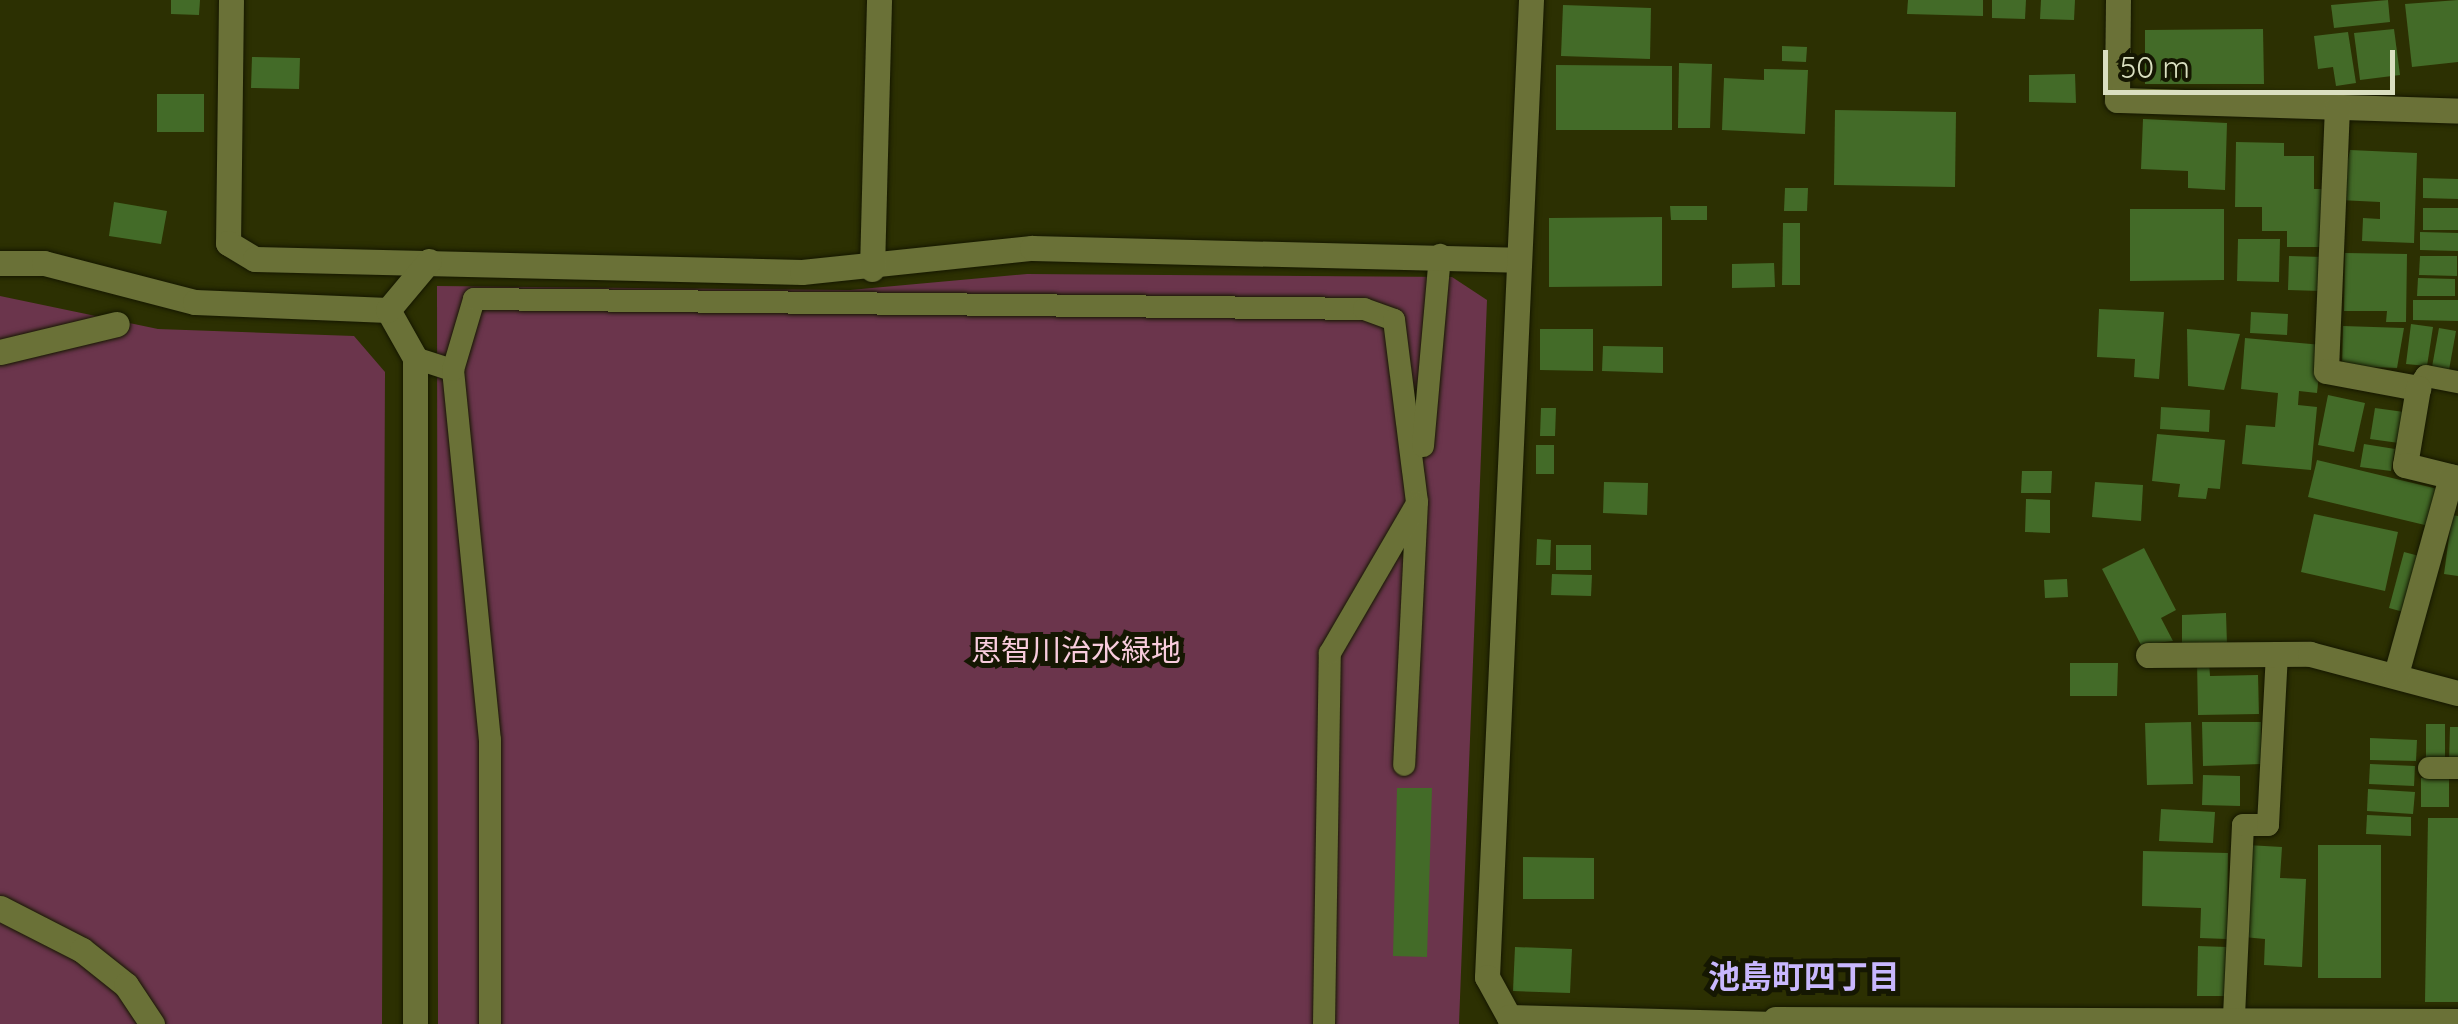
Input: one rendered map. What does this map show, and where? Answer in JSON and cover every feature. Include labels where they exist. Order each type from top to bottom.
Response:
[{"type":"street","points":[[231,0],[228,243],[255,259],[872,269],[1032,248],[1518,260]]},
{"type":"street","points":[[872,269],[880,0]]},
{"type":"street","points":[[1531,0],[1487,977],[1510,1017],[1775,1021],[2234,1016],[2441,1022]]},
{"type":"street","points":[[2118,0],[2117,100],[2458,111]]},
{"type":"street","points":[[2337,107],[2326,371],[2418,388],[2405,465],[2454,477],[2396,674]]},
{"type":"street","points":[[388,310],[429,261]]},
{"type":"street","points":[[0,262],[44,263],[195,302],[388,310]]},
{"type":"street","points":[[388,310],[415,358],[415,1024]]},
{"type":"street","points":[[0,352],[117,324]]},
{"type":"street","points":[[2148,656],[2277,654],[2396,674],[2458,693]]},
{"type":"street","points":[[0,908],[82,950],[126,985],[152,1024]]},
{"type":"lane","points":[[1404,765],[1417,502],[1440,256]]},
{"type":"lane","points":[[490,1024],[490,740],[454,370],[474,299],[1364,309],[1394,320],[1417,502],[1330,653],[1324,1024]]},
{"type":"lane","points":[[415,358],[454,370]]},
{"type":"lane","points":[[2418,388],[2426,376],[2458,382]]},
{"type":"lane","points":[[2234,1016],[2243,825],[2268,825],[2277,654]]},
{"type":"lane","points":[[2429,768],[2458,768]]},
{"type":"green space","name":"恩智川治水緑地","points":[[1027,274],[1452,277],[1487,300],[1459,1024],[438,1024],[437,286],[850,290]]},
{"type":"green space","points":[[0,296],[158,329],[354,336],[385,372],[382,1024],[0,1024]]},
{"type":"building","points":[[171,0],[200,0],[199,15],[171,14]]},
{"type":"building","points":[[1908,0],[1983,0],[1983,16],[1907,14]]},
{"type":"building","points":[[1992,0],[2026,0],[2025,19],[1992,18]]},
{"type":"building","points":[[2041,0],[2075,0],[2074,20],[2040,19]]},
{"type":"building","points":[[2388,0],[2390,22],[2334,28],[2331,5]]},
{"type":"building","points":[[2458,0],[2458,62],[2412,67],[2405,4]]},
{"type":"building","points":[[1563,5],[1651,8],[1650,59],[1561,56]]},
{"type":"building","points":[[2263,29],[2264,84],[2145,84],[2145,30]]},
{"type":"building","points":[[2394,29],[2400,75],[2360,80],[2354,33]]},
{"type":"building","points":[[2348,32],[2356,83],[2336,86],[2333,67],[2318,69],[2314,36]]},
{"type":"building","points":[[1782,46],[1807,47],[1806,62],[1782,61]]},
{"type":"building","points":[[252,57],[300,58],[299,89],[251,88]]},
{"type":"building","points":[[1679,63],[1712,64],[1710,128],[1678,128]]},
{"type":"building","points":[[1556,65],[1672,66],[1672,130],[1556,130]]},
{"type":"building","points":[[1764,69],[1808,70],[1805,134],[1722,130],[1724,78],[1764,80]]},
{"type":"building","points":[[2075,74],[2076,103],[2029,102],[2029,75]]},
{"type":"building","points":[[157,94],[204,94],[204,132],[157,132]]},
{"type":"building","points":[[1835,110],[1956,112],[1955,187],[1834,185]]},
{"type":"building","points":[[2143,119],[2227,123],[2225,190],[2188,188],[2188,171],[2141,169]]},
{"type":"building","points":[[2236,142],[2284,143],[2284,156],[2314,156],[2314,189],[2330,189],[2330,247],[2287,247],[2287,231],[2262,231],[2262,207],[2235,207]]},
{"type":"building","points":[[2350,150],[2417,153],[2414,243],[2362,241],[2363,218],[2380,219],[2380,202],[2339,200]]},
{"type":"building","points":[[2423,178],[2458,179],[2458,199],[2423,198]]},
{"type":"building","points":[[1785,188],[1808,188],[1807,211],[1784,211]]},
{"type":"building","points":[[114,202],[167,211],[161,244],[109,236]]},
{"type":"building","points":[[1670,206],[1707,206],[1707,220],[1671,220]]},
{"type":"building","points":[[2423,208],[2458,208],[2458,230],[2423,230]]},
{"type":"building","points":[[2130,209],[2224,209],[2224,280],[2130,281]]},
{"type":"building","points":[[1662,217],[1662,286],[1549,287],[1549,218]]},
{"type":"building","points":[[1783,223],[1800,223],[1800,285],[1782,285]]},
{"type":"building","points":[[2420,232],[2458,233],[2458,251],[2420,250]]},
{"type":"building","points":[[2238,239],[2280,239],[2279,282],[2237,281]]},
{"type":"building","points":[[2345,253],[2407,254],[2406,322],[2386,322],[2387,311],[2344,311]]},
{"type":"building","points":[[2289,256],[2322,257],[2321,291],[2288,290]]},
{"type":"building","points":[[2420,256],[2457,256],[2457,276],[2419,275]]},
{"type":"building","points":[[1774,263],[1775,287],[1732,288],[1732,264]]},
{"type":"building","points":[[2418,278],[2455,279],[2455,296],[2417,296]]},
{"type":"building","points":[[2413,300],[2458,300],[2458,321],[2413,320]]},
{"type":"building","points":[[2099,309],[2164,312],[2159,379],[2134,377],[2135,359],[2097,357]]},
{"type":"building","points":[[2251,312],[2288,314],[2287,335],[2250,333]]},
{"type":"building","points":[[2411,324],[2433,327],[2427,366],[2406,364]]},
{"type":"building","points":[[2343,326],[2404,328],[2397,368],[2342,366]]},
{"type":"building","points":[[2439,328],[2456,331],[2449,370],[2432,367]]},
{"type":"building","points":[[1540,329],[1593,329],[1593,371],[1540,370]]},
{"type":"building","points":[[2187,329],[2240,334],[2224,390],[2188,386]]},
{"type":"building","points":[[2245,338],[2322,345],[2317,393],[2299,391],[2298,405],[2317,407],[2311,470],[2242,464],[2246,425],[2275,427],[2278,393],[2241,389]]},
{"type":"building","points":[[1603,346],[1663,347],[1663,373],[1602,371]]},
{"type":"building","points":[[2328,395],[2365,403],[2354,452],[2318,445]]},
{"type":"building","points":[[2161,407],[2210,410],[2209,432],[2160,429]]},
{"type":"building","points":[[1541,408],[1556,408],[1555,436],[1540,436]]},
{"type":"building","points":[[2375,408],[2404,412],[2399,443],[2370,439]]},
{"type":"building","points":[[2157,434],[2225,440],[2220,489],[2208,488],[2206,499],[2178,497],[2180,484],[2152,481]]},
{"type":"building","points":[[2364,444],[2395,449],[2391,471],[2360,467]]},
{"type":"building","points":[[1536,445],[1554,445],[1554,474],[1536,474]]},
{"type":"building","points":[[2317,460],[2438,489],[2429,526],[2308,497]]},
{"type":"building","points":[[2022,471],[2052,471],[2051,493],[2021,493]]},
{"type":"building","points":[[1604,482],[1648,483],[1647,515],[1603,513]]},
{"type":"building","points":[[2095,482],[2143,485],[2141,521],[2092,517]]},
{"type":"building","points":[[2026,499],[2050,500],[2050,533],[2025,532]]},
{"type":"building","points":[[2314,514],[2398,532],[2385,591],[2301,572]]},
{"type":"building","points":[[2452,515],[2458,516],[2458,576],[2444,574]]},
{"type":"building","points":[[1537,539],[1551,540],[1550,565],[1536,565]]},
{"type":"building","points":[[1556,545],[1591,545],[1591,570],[1556,570]]},
{"type":"building","points":[[2144,548],[2176,610],[2161,618],[2173,641],[2141,645],[2102,569]]},
{"type":"building","points":[[2404,552],[2423,557],[2407,613],[2389,608]]},
{"type":"building","points":[[1552,574],[1592,575],[1591,596],[1551,595]]},
{"type":"building","points":[[2067,579],[2068,597],[2045,598],[2044,580]]},
{"type":"building","points":[[2226,613],[2227,646],[2182,646],[2182,615]]},
{"type":"building","points":[[2197,661],[2209,661],[2210,676],[2258,675],[2259,714],[2198,715]]},
{"type":"building","points":[[2070,663],[2118,663],[2117,696],[2070,696]]},
{"type":"building","points":[[2191,722],[2193,784],[2147,785],[2145,723]]},
{"type":"building","points":[[2202,722],[2261,722],[2261,764],[2203,766]]},
{"type":"building","points":[[2426,724],[2445,724],[2445,763],[2426,762]]},
{"type":"building","points":[[2450,727],[2458,727],[2458,762],[2449,762]]},
{"type":"building","points":[[2370,738],[2417,740],[2416,761],[2370,760]]},
{"type":"building","points":[[2370,764],[2415,766],[2414,786],[2369,784]]},
{"type":"building","points":[[2203,775],[2240,776],[2240,806],[2202,805]]},
{"type":"building","points":[[2449,777],[2449,807],[2421,807],[2421,778]]},
{"type":"building","points":[[1397,788],[1432,788],[1427,957],[1393,956]]},
{"type":"building","points":[[2368,789],[2415,792],[2413,814],[2367,811]]},
{"type":"building","points":[[2161,809],[2215,812],[2213,843],[2159,841]]},
{"type":"building","points":[[2367,815],[2411,817],[2411,836],[2366,834]]},
{"type":"building","points":[[2428,818],[2458,818],[2458,1002],[2425,1002]]},
{"type":"building","points":[[2247,845],[2282,847],[2280,878],[2306,879],[2302,967],[2264,965],[2265,939],[2243,937]]},
{"type":"building","points":[[2318,845],[2381,845],[2381,978],[2318,978]]},
{"type":"building","points":[[2143,851],[2228,853],[2227,939],[2200,938],[2201,908],[2142,906]]},
{"type":"building","points":[[1523,857],[1594,858],[1594,899],[1523,899]]},
{"type":"building","points":[[2198,946],[2227,947],[2226,996],[2197,996]]},
{"type":"building","points":[[1515,947],[1572,949],[1570,993],[1513,991]]},
{"type":"district","name":"池島町四丁目","points":[[1804,976]]}]
